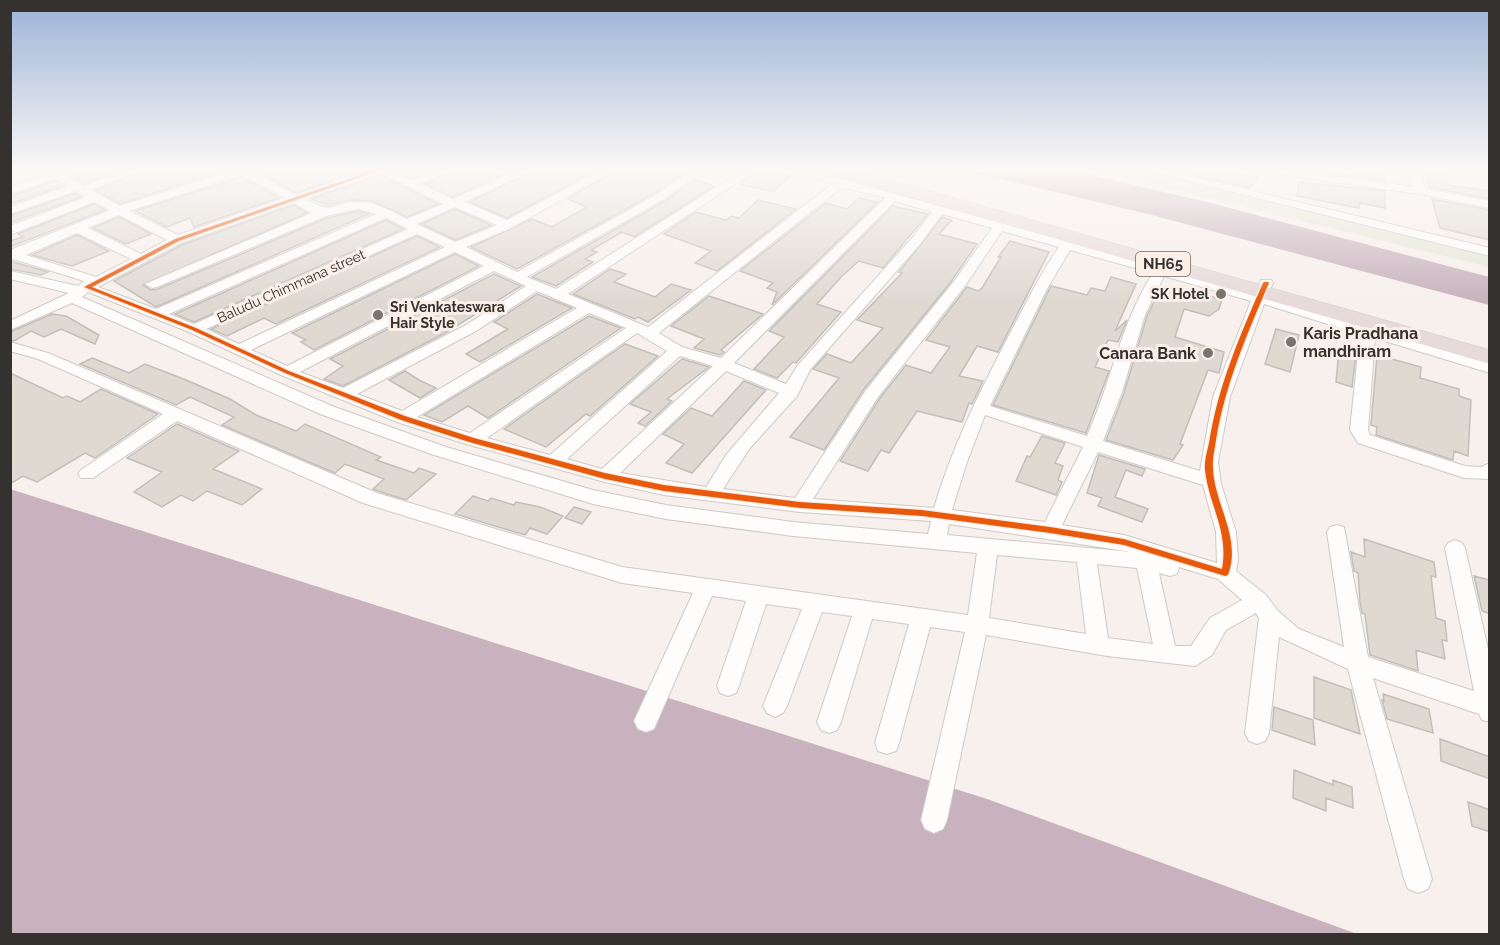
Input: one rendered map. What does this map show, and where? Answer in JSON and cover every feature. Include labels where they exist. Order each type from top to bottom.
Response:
[{"type":"highway","name":"NH65","points":[[977,214],[1263,291],[1490,345]]},
{"type":"highway","name":"NH65","points":[[1013,214],[1263,291],[1490,357]]},
{"type":"street","points":[[10,231],[53,214]]},
{"type":"street","points":[[13,255],[110,214]]},
{"type":"street","points":[[128,214],[177,240]]},
{"type":"street","points":[[10,326],[177,240],[251,214]]},
{"type":"street","points":[[152,284],[319,214]]},
{"type":"street","points":[[386,214],[536,286],[644,330],[677,350],[724,364],[791,392]]},
{"type":"street","points":[[156,314],[386,214]]},
{"type":"street","name":"Baludu Chimmana street","points":[[194,329],[414,226],[435,214]]},
{"type":"street","points":[[481,214],[507,225]]},
{"type":"street","points":[[238,350],[527,214]]},
{"type":"street","points":[[517,277],[628,214]]},
{"type":"street","points":[[557,295],[683,214]]},
{"type":"street","points":[[472,440],[644,330],[792,214]]},
{"type":"street","points":[[605,476],[724,364],[876,214]]},
{"type":"street","points":[[712,492],[722,471],[791,392],[804,368],[917,240],[936,214]]},
{"type":"street","points":[[958,214],[1160,272],[1263,291],[1368,332],[1490,368]]},
{"type":"street","points":[[1333,214],[1490,252]]},
{"type":"street","points":[[221,225],[254,242]]},
{"type":"street","points":[[800,505],[872,394],[960,283],[999,226]]},
{"type":"street","points":[[77,228],[141,259]]},
{"type":"street","points":[[936,543],[941,516],[971,425],[1038,290],[1066,246]]},
{"type":"street","points":[[13,255],[93,280],[79,292]]},
{"type":"street","points":[[287,372],[494,266]]},
{"type":"street","points":[[1050,530],[1083,470],[1114,392],[1145,292],[1160,272]]},
{"type":"street","points":[[10,275],[156,314],[287,372],[403,418],[472,440],[605,476],[664,488],[712,492],[800,505],[941,516],[1124,542],[1231,579],[1291,635],[1358,663],[1489,708]]},
{"type":"street","points":[[342,395],[471,328],[536,286]]},
{"type":"street","points":[[1231,579],[1225,521],[1209,470],[1210,460],[1227,373],[1263,291]]},
{"type":"street","points":[[79,292],[326,410],[440,452],[543,484],[666,512],[793,529],[1146,562],[1231,579]]},
{"type":"street","points":[[403,418],[587,308]]},
{"type":"street","points":[[1368,332],[1359,430],[1364,439],[1464,472],[1485,474],[1490,469]]},
{"type":"street","points":[[10,346],[43,356],[370,498],[621,575],[977,625],[1166,655],[1196,656],[1204,648],[1218,624],[1264,609]]},
{"type":"street","points":[[553,462],[677,350]]},
{"type":"street","points":[[980,408],[1213,482]]},
{"type":"street","points":[[87,474],[176,414]]},
{"type":"street","points":[[1337,532],[1358,663],[1418,879]]},
{"type":"street","points":[[934,820],[977,625],[988,548]]},
{"type":"street","points":[[1455,548],[1489,708]]},
{"type":"street","points":[[1086,556],[1098,645]]},
{"type":"street","points":[[1146,562],[1166,655]]},
{"type":"street","points":[[646,721],[706,587]]},
{"type":"street","points":[[728,686],[759,594]]},
{"type":"street","points":[[775,706],[815,602]]},
{"type":"street","points":[[829,722],[865,609]]},
{"type":"street","points":[[1257,733],[1264,609]]},
{"type":"street","points":[[887,743],[922,617]]},
{"type":"green space","points":[[1273,214],[1319,214],[1489,257],[1489,267]]},
{"type":"shaded area","points":[[1148,214],[1253,214],[1489,277],[1489,305]]},
{"type":"shaded area","points":[[10,489],[987,799],[1357,934],[11,934]]},
{"type":"building","points":[[15,214],[34,214],[10,223],[10,216]]},
{"type":"building","points":[[68,214],[94,214],[10,247],[10,241],[23,237],[18,234]]},
{"type":"building","points":[[141,214],[232,214],[194,227],[190,218],[167,227]]},
{"type":"building","points":[[269,214],[304,214],[143,285],[151,290],[158,289],[327,218],[345,214],[369,214],[156,307],[114,281],[182,245]]},
{"type":"building","points":[[444,214],[466,214],[491,225],[455,240],[422,224]]},
{"type":"building","points":[[498,214],[514,214],[507,218]]},
{"type":"building","points":[[575,214],[617,214],[517,269],[471,247],[532,219],[552,227]]},
{"type":"building","points":[[642,214],[670,214],[634,237],[622,232],[591,250],[597,252],[585,259],[593,262],[556,286],[532,277]]},
{"type":"building","points":[[693,214],[704,214],[726,220],[731,216],[739,218],[743,214],[790,214],[717,271],[695,263],[711,251],[664,234]]},
{"type":"building","points":[[812,214],[866,214],[772,305],[777,292],[767,288],[773,283],[740,271]]},
{"type":"building","points":[[885,214],[928,214],[883,268],[859,261],[841,277],[817,304],[841,312],[796,363],[793,362],[777,378],[754,369],[784,337],[769,331]]},
{"type":"building","points":[[1436,214],[1490,214],[1490,240],[1440,228]]},
{"type":"building","points":[[119,217],[151,234],[126,244],[93,228]]},
{"type":"building","points":[[942,217],[952,220],[939,234],[977,244],[950,283],[864,389],[824,450],[790,437],[839,378],[813,369],[827,354],[851,363],[883,328],[857,320],[902,273],[899,272]]},
{"type":"building","points":[[386,220],[403,229],[194,322],[175,314]]},
{"type":"building","points":[[77,235],[109,251],[72,266],[32,255]]},
{"type":"building","points":[[417,236],[440,247],[276,324],[264,318],[227,336],[211,329]]},
{"type":"building","points":[[1010,241],[1049,252],[998,352],[977,346],[959,376],[983,381],[972,404],[969,403],[962,422],[917,411],[889,453],[881,450],[868,471],[840,461],[880,398],[906,365],[931,373],[950,347],[926,340],[967,287],[978,291],[982,288],[1001,257],[998,257]]},
{"type":"building","points":[[455,254],[479,266],[314,350],[301,342],[306,340],[292,333]]},
{"type":"building","points":[[10,261],[48,272],[41,275],[10,269]]},
{"type":"building","points":[[610,269],[626,274],[614,282],[655,297],[671,284],[691,290],[648,322],[573,294]]},
{"type":"building","points":[[494,274],[521,286],[445,333],[343,386],[324,379],[343,366],[330,359]]},
{"type":"building","points":[[1111,277],[1136,284],[1115,331],[1127,320],[1118,342],[1108,340],[1095,367],[1109,371],[1086,433],[993,405],[1051,286],[1087,295],[1091,288],[1105,291]]},
{"type":"building","points":[[1162,286],[1222,299],[1219,309],[1209,316],[1184,309],[1175,337],[1224,352],[1219,373],[1208,370],[1180,444],[1183,445],[1173,460],[1106,440],[1124,393],[1147,316]]},
{"type":"building","points":[[537,294],[572,308],[480,362],[466,354],[508,329],[494,322]]},
{"type":"building","points":[[709,296],[763,314],[721,350],[724,352],[720,355],[694,348],[704,339],[671,326]]},
{"type":"building","points":[[52,314],[66,316],[99,335],[95,344],[61,329],[44,337],[31,331],[14,341],[10,340],[10,332]]},
{"type":"building","points":[[589,316],[621,328],[488,418],[468,406],[442,422],[424,415]]},
{"type":"building","points":[[1276,329],[1299,335],[1290,372],[1265,364]]},
{"type":"building","points":[[625,344],[658,356],[590,416],[586,414],[546,447],[504,429]]},
{"type":"building","points":[[1339,349],[1356,354],[1352,387],[1336,382]]},
{"type":"building","points":[[1377,355],[1421,367],[1420,378],[1459,389],[1459,396],[1471,400],[1468,456],[1454,451],[1453,460],[1376,435],[1377,427],[1371,425]]},
{"type":"building","points":[[92,358],[129,373],[145,364],[230,399],[256,415],[296,431],[305,424],[381,457],[376,460],[414,473],[419,468],[436,474],[406,500],[378,491],[373,489],[384,479],[345,464],[335,473],[222,425],[234,417],[190,397],[176,405],[80,364]]},
{"type":"building","points":[[682,359],[709,367],[667,399],[672,401],[645,426],[638,423],[651,412],[630,404]]},
{"type":"building","points":[[405,371],[436,388],[420,398],[389,380]]},
{"type":"building","points":[[10,373],[63,398],[67,396],[80,402],[101,389],[158,414],[95,458],[85,453],[37,482],[23,476],[10,484]]},
{"type":"building","points":[[744,381],[766,390],[692,473],[666,463],[684,444],[663,434],[691,408],[712,416]]},
{"type":"building","points":[[177,424],[239,451],[213,469],[262,489],[242,505],[207,491],[193,501],[181,495],[162,507],[134,492],[162,472],[127,458]]},
{"type":"building","points":[[1042,436],[1065,443],[1055,463],[1063,466],[1058,480],[1062,482],[1056,495],[1016,481],[1027,456],[1030,457]]},
{"type":"building","points":[[1099,455],[1145,469],[1142,476],[1126,470],[1115,497],[1148,509],[1142,522],[1098,506],[1102,498],[1087,493]]},
{"type":"building","points":[[473,496],[488,501],[491,498],[514,505],[516,502],[540,507],[563,516],[547,534],[530,528],[525,535],[455,514]]},
{"type":"building","points":[[574,507],[591,512],[582,524],[565,518]]},
{"type":"building","points":[[1364,539],[1434,562],[1436,577],[1431,576],[1436,618],[1445,621],[1447,641],[1442,640],[1445,659],[1416,650],[1418,671],[1370,655],[1365,614],[1362,613],[1360,602],[1358,573],[1354,571],[1351,552],[1365,557]]},
{"type":"building","points":[[1474,576],[1490,580],[1490,614],[1482,611]]},
{"type":"building","points":[[1314,677],[1351,690],[1360,734],[1314,718]]},
{"type":"building","points":[[1383,694],[1429,709],[1433,733],[1387,719],[1382,700],[1384,701]]},
{"type":"building","points":[[1274,707],[1313,720],[1315,745],[1272,730]]},
{"type":"building","points":[[1440,739],[1490,757],[1490,779],[1441,761]]},
{"type":"building","points":[[1294,770],[1333,785],[1333,780],[1352,787],[1353,808],[1326,798],[1326,811],[1293,798]]},
{"type":"building","points":[[1468,802],[1490,810],[1490,832],[1472,826]]},
{"type":"cycle path","points":[[252,214],[177,240],[87,287],[194,329],[287,372],[403,418],[472,440],[605,476],[664,488],[800,505],[922,513],[1050,530],[1124,542],[1225,573],[1228,545],[1211,483],[1210,458],[1227,378],[1266,283]]},
{"type":"place","name":"SK Hotel","points":[[1221,294]]},
{"type":"place","name":"Sri Venkateswara Hair Style","points":[[378,315]]},
{"type":"place","name":"Karis Pradhana mandhiram","points":[[1291,342]]},
{"type":"place","name":"Canara Bank","points":[[1208,353]]}]
